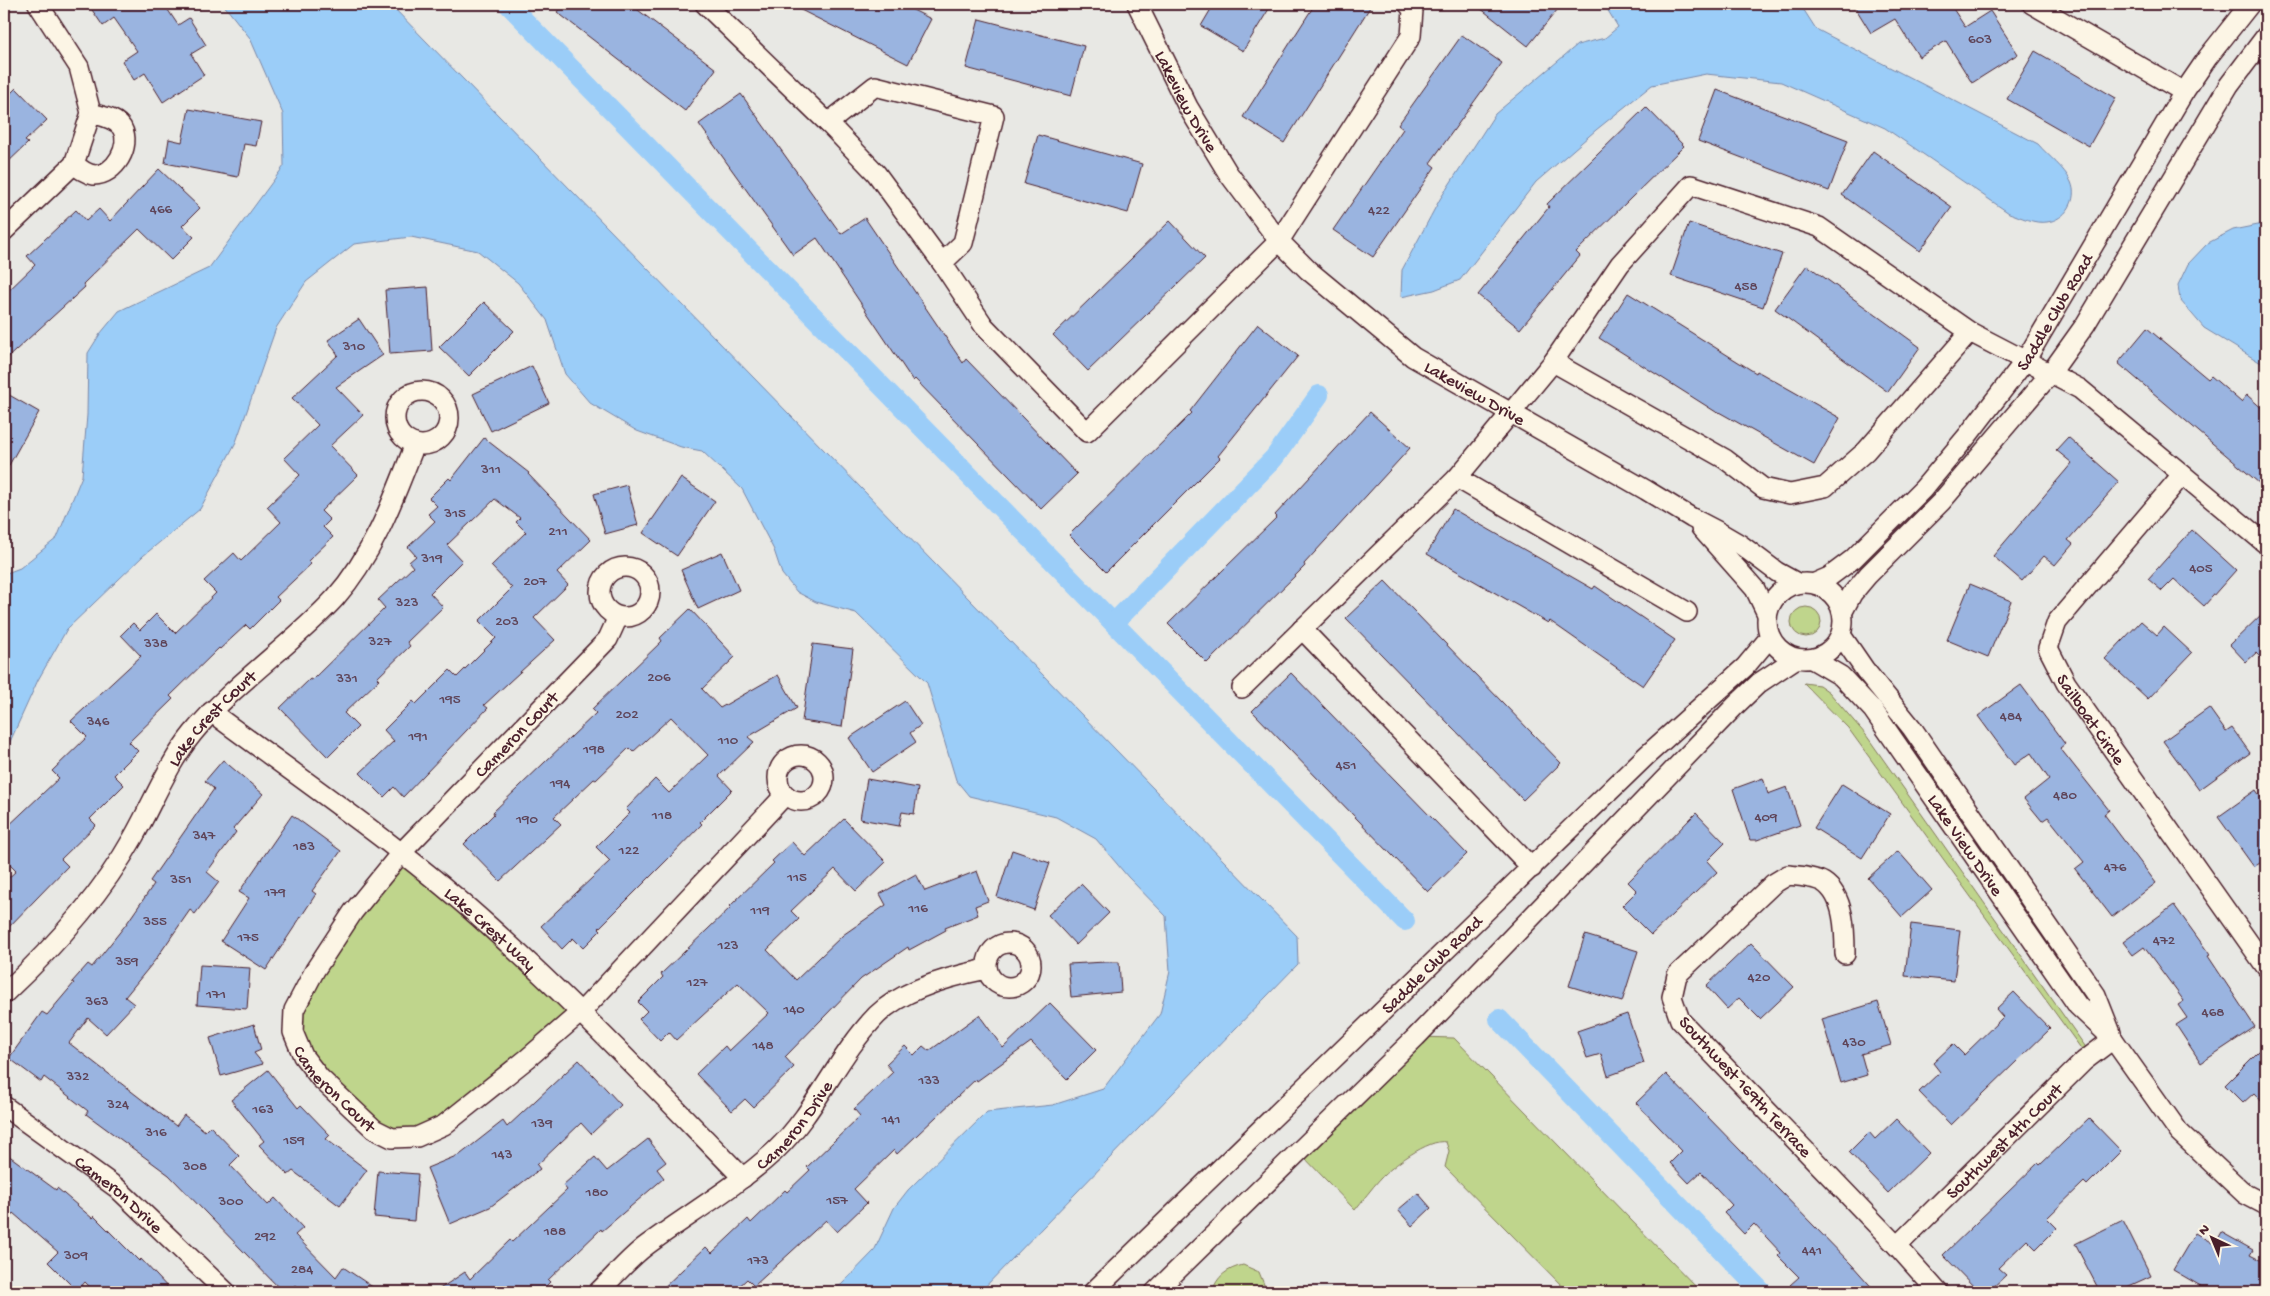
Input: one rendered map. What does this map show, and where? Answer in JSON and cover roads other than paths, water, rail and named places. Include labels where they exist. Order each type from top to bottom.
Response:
[{"type":"street","points":[[4,231],[74,164],[91,113],[79,67],[38,4]]},
{"type":"street","points":[[705,4],[828,123],[876,173],[942,262],[984,326],[1087,432],[1278,241],[1411,36],[1413,10],[1408,4]]},
{"type":"street","name":"Lakeview Drive","points":[[1137,4],[1198,123],[1228,173],[1278,241],[1308,270],[1413,357],[1741,545],[1764,563],[1806,583]]},
{"type":"street","points":[[2032,4],[2184,92]]},
{"type":"street","name":"Saddle Club Road","points":[[1806,583],[1829,578],[1853,559],[1923,490],[2025,361],[2184,92],[2208,57],[2250,4]]},
{"type":"street","name":"Saddle Club Road","points":[[1843,611],[1852,594],[1863,581],[1941,502],[2050,374],[2089,317],[2224,93],[2266,36]]},
{"type":"street","points":[[828,123],[875,86],[994,116],[963,243],[942,262]]},
{"type":"street","points":[[74,164],[83,172],[95,175],[106,172],[121,159],[124,142],[122,128],[111,118],[91,113]]},
{"type":"street","points":[[1242,688],[1457,478],[1553,362],[1620,264],[1691,185],[1819,227],[1970,332],[2080,389],[2266,544]]},
{"type":"street","points":[[1553,362],[1725,459],[1763,488],[1790,494],[1825,487],[1866,451],[1970,332]]},
{"type":"street","name":"Lake Crest Court","points":[[4,994],[37,962],[96,894],[134,837],[160,784],[177,755],[211,712],[292,641],[349,581],[372,545],[415,444]]},
{"type":"street","name":"Sailboat Circle","points":[[2182,475],[2057,622],[2048,648],[2066,683],[2266,967]]},
{"type":"street","points":[[1457,478],[1687,612]]},
{"type":"street","name":"Lakeview Drive","points":[[1692,518],[1755,589],[1767,614]]},
{"type":"street","points":[[1806,583],[1828,589],[1837,599],[1843,611],[1841,635],[1834,646],[1824,654],[1804,659],[1784,654],[1770,637],[1767,627],[1767,614],[1778,594],[1783,589],[1806,583]]},
{"type":"street","name":"Cameron Court","points":[[618,617],[608,638],[400,853],[353,912],[315,970],[294,1010],[294,1032],[303,1056],[320,1078],[374,1129],[392,1138],[417,1136],[444,1125],[528,1058],[581,1012],[785,795]]},
{"type":"street","points":[[1302,629],[1532,868]]},
{"type":"street","name":"Lake View Drive","points":[[1841,635],[1865,670],[1912,728],[2096,995],[2113,1039]]},
{"type":"street","name":"Saddle Club Road","points":[[1093,1292],[1646,756],[1745,667],[1770,637]]},
{"type":"street","name":"Saddle Club Road","points":[[1155,1292],[1416,1037],[1736,705],[1759,683],[1804,659]]},
{"type":"street","name":"Lake View Drive","points":[[1804,659],[1841,676],[1873,710],[2078,1006],[2113,1039],[2179,1132],[2245,1194],[2266,1205]]},
{"type":"street","name":"Lake Crest Way","points":[[211,712],[400,853],[489,926],[581,1012],[743,1178]]},
{"type":"street","name":"Southwest 169th Terrace","points":[[1846,954],[1844,918],[1834,896],[1823,882],[1788,875],[1773,884],[1677,975],[1672,997],[1680,1020],[1897,1246],[1938,1292]]},
{"type":"street","name":"Cameron Drive","points":[[598,1292],[645,1246],[743,1178],[774,1152],[795,1130],[814,1105],[848,1053],[878,1014],[898,1000],[952,976],[987,969]]},
{"type":"street","name":"Southwest 4th Court","points":[[1897,1246],[2084,1061],[2113,1039]]},
{"type":"street","name":"Cameron Drive","points":[[4,1106],[117,1188],[226,1292]]},
{"type":"water","points":[[223,4],[390,4],[1297,936],[1298,964],[980,1292],[822,1292],[841,1285],[874,1251],[894,1208],[908,1190],[987,1112],[1053,1105],[1103,1089],[1160,1014],[1170,971],[1166,916],[1128,877],[1096,839],[1056,817],[969,796],[956,780],[927,683],[856,613],[816,602],[797,592],[782,574],[774,550],[742,489],[702,451],[681,447],[637,431],[590,403],[565,374],[547,320],[518,283],[478,251],[411,237],[354,244],[306,282],[276,328],[236,442],[200,509],[143,556],[67,629],[38,680],[4,755],[4,574],[20,568],[57,538],[82,476],[87,415],[88,353],[100,334],[119,311],[209,268],[284,166],[283,114],[250,38]]},
{"type":"water","points":[[1604,4],[1800,4],[1816,29],[2038,144],[2060,167],[2071,182],[2073,189],[2072,202],[2065,213],[2054,220],[2037,222],[2023,218],[2009,213],[1885,128],[1781,82],[1706,74],[1652,85],[1536,182],[1460,280],[1434,290],[1401,297],[1402,270],[1440,199],[1495,114],[1577,45],[1605,38],[1618,27]]},
{"type":"water","points":[[2266,225],[2266,366],[2204,328],[2180,300],[2178,285],[2188,264],[2208,243],[2233,230]]},
{"type":"waterway","points":[[508,4],[1405,921]]},
{"type":"waterway","points":[[1114,623],[1274,458],[1319,395]]},
{"type":"waterway","points":[[1499,1019],[1762,1292]]}]
